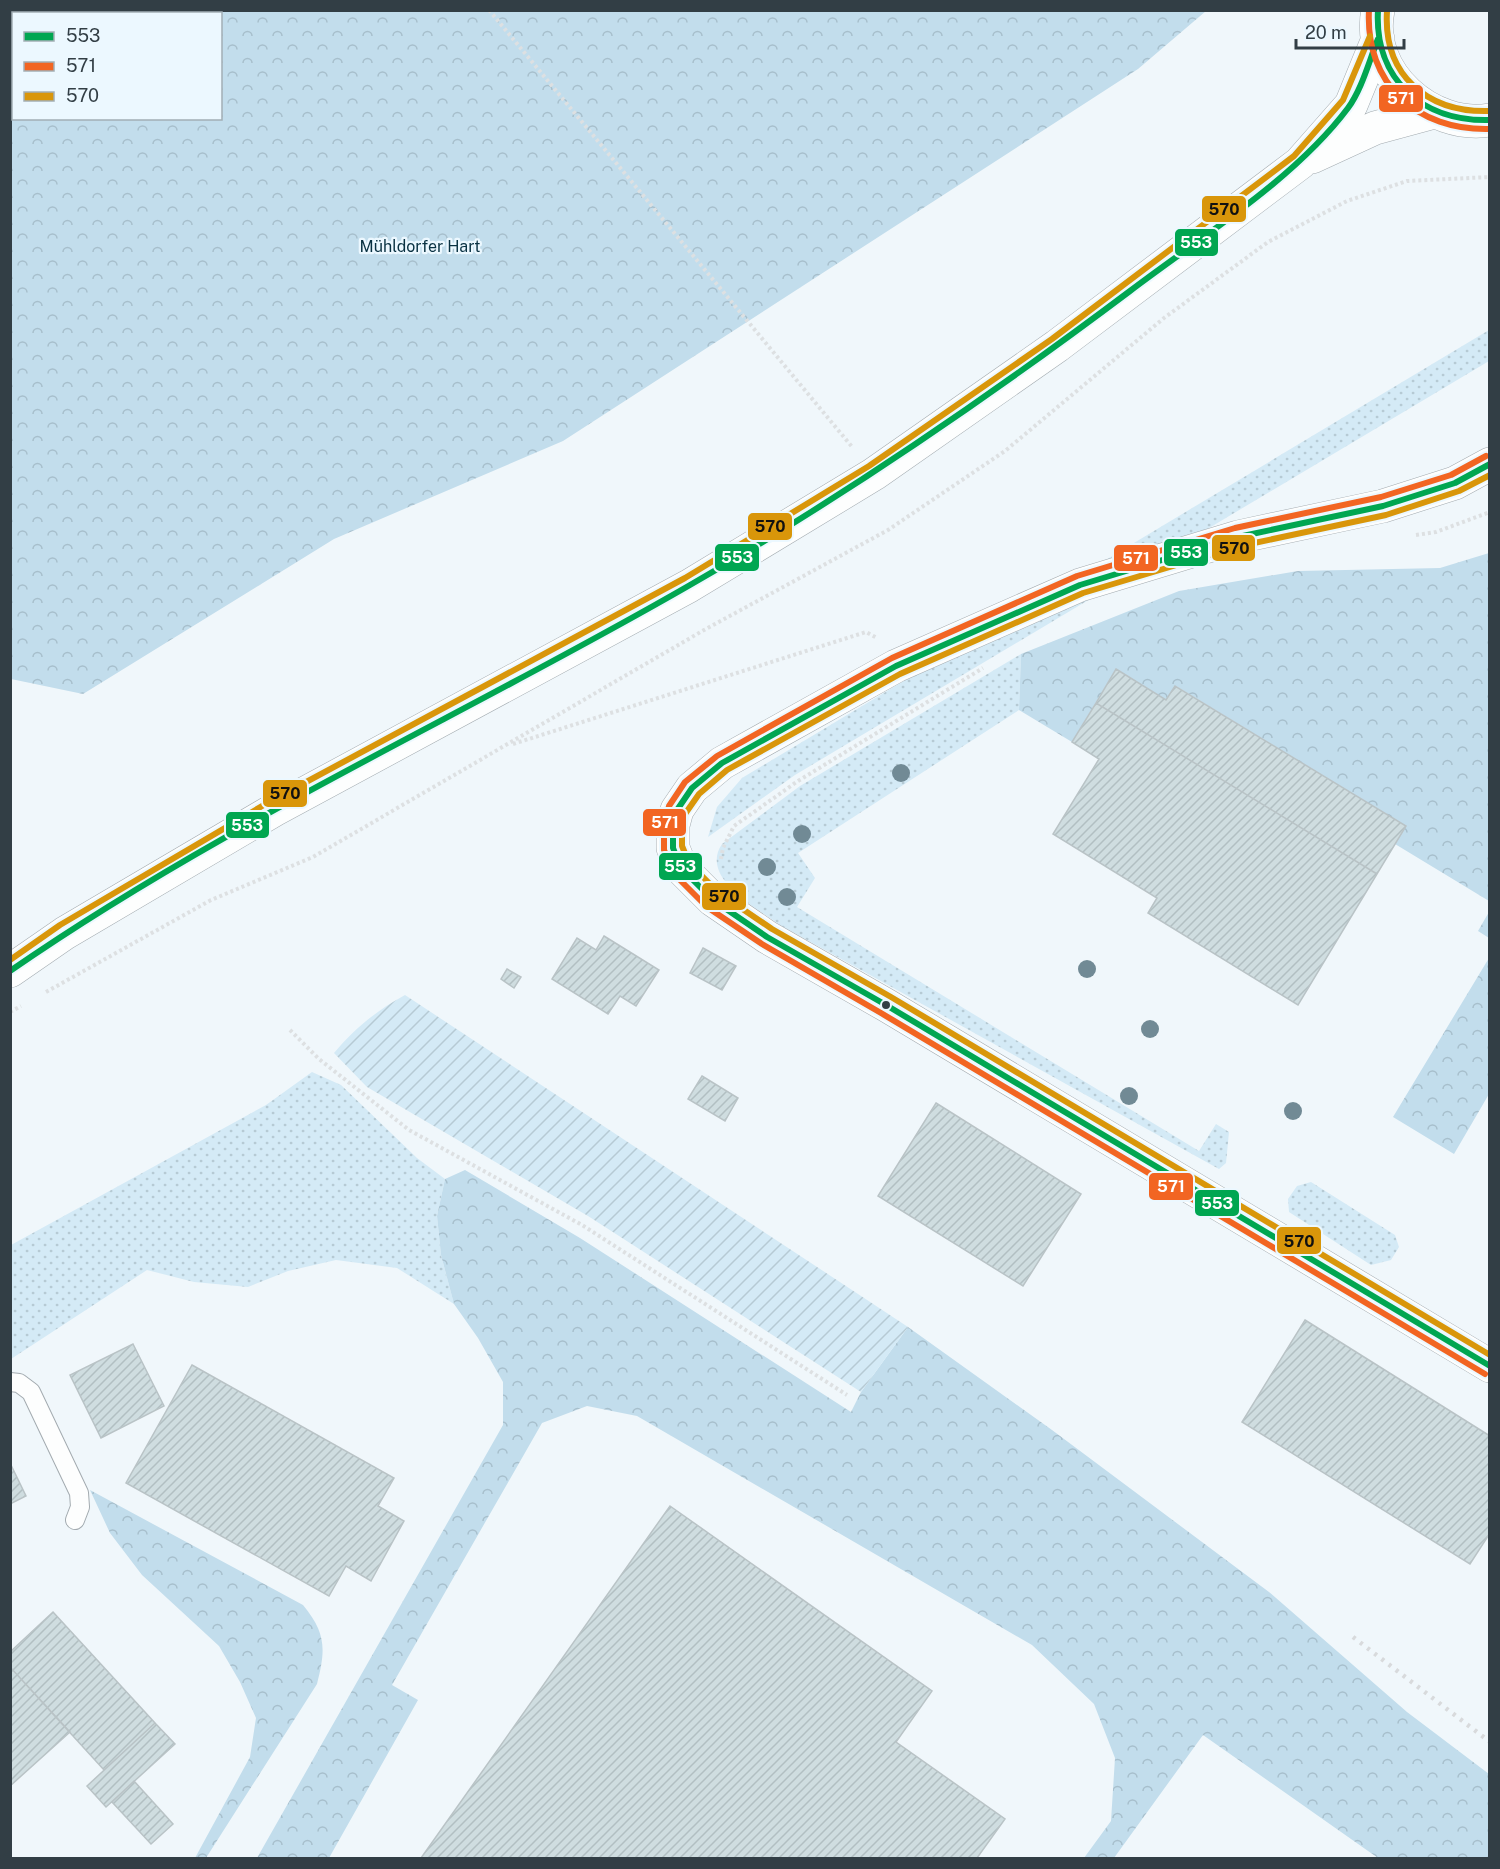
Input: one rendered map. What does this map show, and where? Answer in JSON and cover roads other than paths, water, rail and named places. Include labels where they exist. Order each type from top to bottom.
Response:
[{"type":"main road","points":[[1378,25],[1385,62],[1397,82],[1414,100],[1434,112],[1456,120],[1486,124]]},
{"type":"main road","points":[[10,971],[65,933],[274,810],[690,586],[874,474],[1057,346],[1299,163],[1352,105],[1378,25]]},
{"type":"main road","points":[[1299,163],[1375,128],[1434,112]]},
{"type":"main road","points":[[1490,464],[1455,483],[1383,506],[1238,537],[1080,585],[896,666],[722,763],[692,788],[677,810],[673,825],[673,848],[681,868],[713,900],[767,937],[896,1011],[1490,1366]]},
{"type":"lane","points":[[10,1382],[31,1392],[79,1493],[80,1507],[75,1520]]},
{"type":"railway","points":[[1353,1637],[1490,1742]]},
{"type":"park label","name":"Mühldorfer Hart","points":[[420,246]]}]
